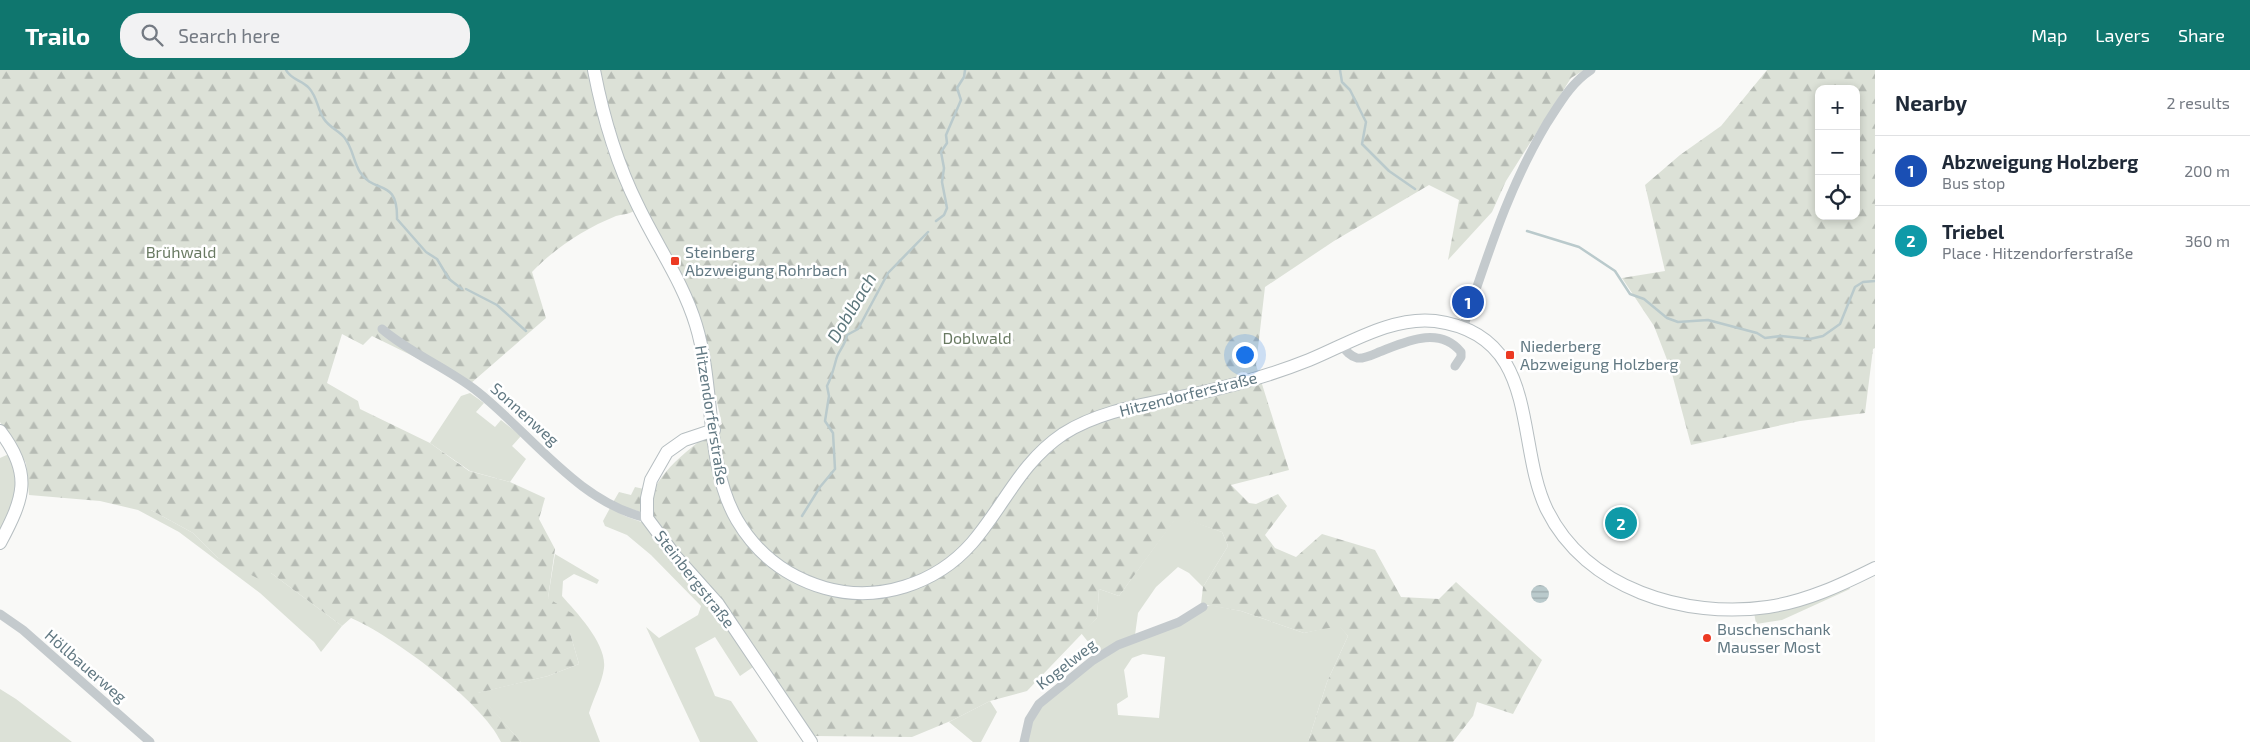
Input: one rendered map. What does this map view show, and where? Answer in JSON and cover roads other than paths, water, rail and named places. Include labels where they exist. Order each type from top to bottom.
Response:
[{"type":"main road","name":"Hitzendorferstraße","points":[[594,70],[606,126],[624,175],[688,302],[697,327],[706,366],[720,475],[729,503],[746,534],[764,555],[793,576],[819,586],[849,593],[884,592],[921,581],[963,553],[981,532],[1012,484],[1049,445],[1069,431],[1117,410],[1235,384],[1302,362],[1367,335],[1407,322],[1439,322],[1463,328],[1490,346],[1511,373],[1526,418],[1536,482],[1544,504],[1557,528],[1578,554],[1610,578],[1643,594],[1672,602],[1716,608],[1743,609],[1771,606],[1811,597],[1875,568]]},
{"type":"main road","name":"Steinbergstraße","points":[[714,430],[684,440],[667,452],[651,480],[647,498],[647,518],[676,557],[718,604],[811,742]]},
{"type":"main road","points":[[0,431],[10,444],[17,460],[22,483],[19,502],[0,543]]},
{"type":"street","points":[[1463,328],[1504,205],[1521,169],[1563,99],[1576,82],[1591,70]]},
{"type":"street","name":"Sonnenweg","points":[[382,330],[406,348],[478,392],[585,488],[618,509],[647,518]]},
{"type":"street","points":[[1342,346],[1352,355],[1362,358],[1419,338],[1436,338],[1449,343],[1461,352],[1461,357],[1455,366]]},
{"type":"street","name":"Kogelweg","points":[[1024,742],[1029,720],[1036,708],[1092,660],[1118,645],[1179,622],[1203,606]]},
{"type":"street","name":"Höllbauerweg","points":[[0,614],[23,630],[150,742]]},
{"type":"waterway","points":[[286,70],[312,92],[324,119],[347,141],[360,172],[366,179],[384,188],[394,197],[397,219],[426,252],[437,259],[449,279],[462,289]]},
{"type":"waterway","name":"Doblbach","points":[[936,221],[944,215],[947,208],[942,182],[944,168],[941,152],[947,143],[946,135],[961,100],[957,88],[964,77],[965,70]]},
{"type":"waterway","points":[[1340,70],[1342,82],[1350,90],[1366,122],[1362,144],[1389,171],[1415,189]]},
{"type":"waterway","points":[[1527,231],[1579,247],[1615,271],[1630,294],[1644,299],[1667,318],[1678,322],[1708,320],[1757,333],[1765,338],[1781,336],[1810,339],[1823,336],[1840,324],[1855,287],[1863,282],[1875,281]]},
{"type":"waterway","name":"Doblbach","points":[[802,516],[820,487],[835,469],[833,433],[825,421],[829,396],[827,386],[837,357],[847,335],[858,329],[888,273],[928,232]]},
{"type":"waterway","points":[[466,289],[497,305],[526,331]]},
{"type":"place","name":"Steinberg Abzweigung Rohrbach","points":[[675,261]]},
{"type":"place","name":"Abzweigung Holzberg","points":[[1468,302]]},
{"type":"place","name":"Niederberg Abzweigung Holzberg","points":[[1510,355]]},
{"type":"place","name":"Triebel","points":[[1621,523]]},
{"type":"place","name":"Buschenschank Mausser Most","points":[[1707,638]]},
{"type":"park label","name":"Brühwald","points":[[181,252]]},
{"type":"park label","name":"Doblwald","points":[[977,338]]}]
